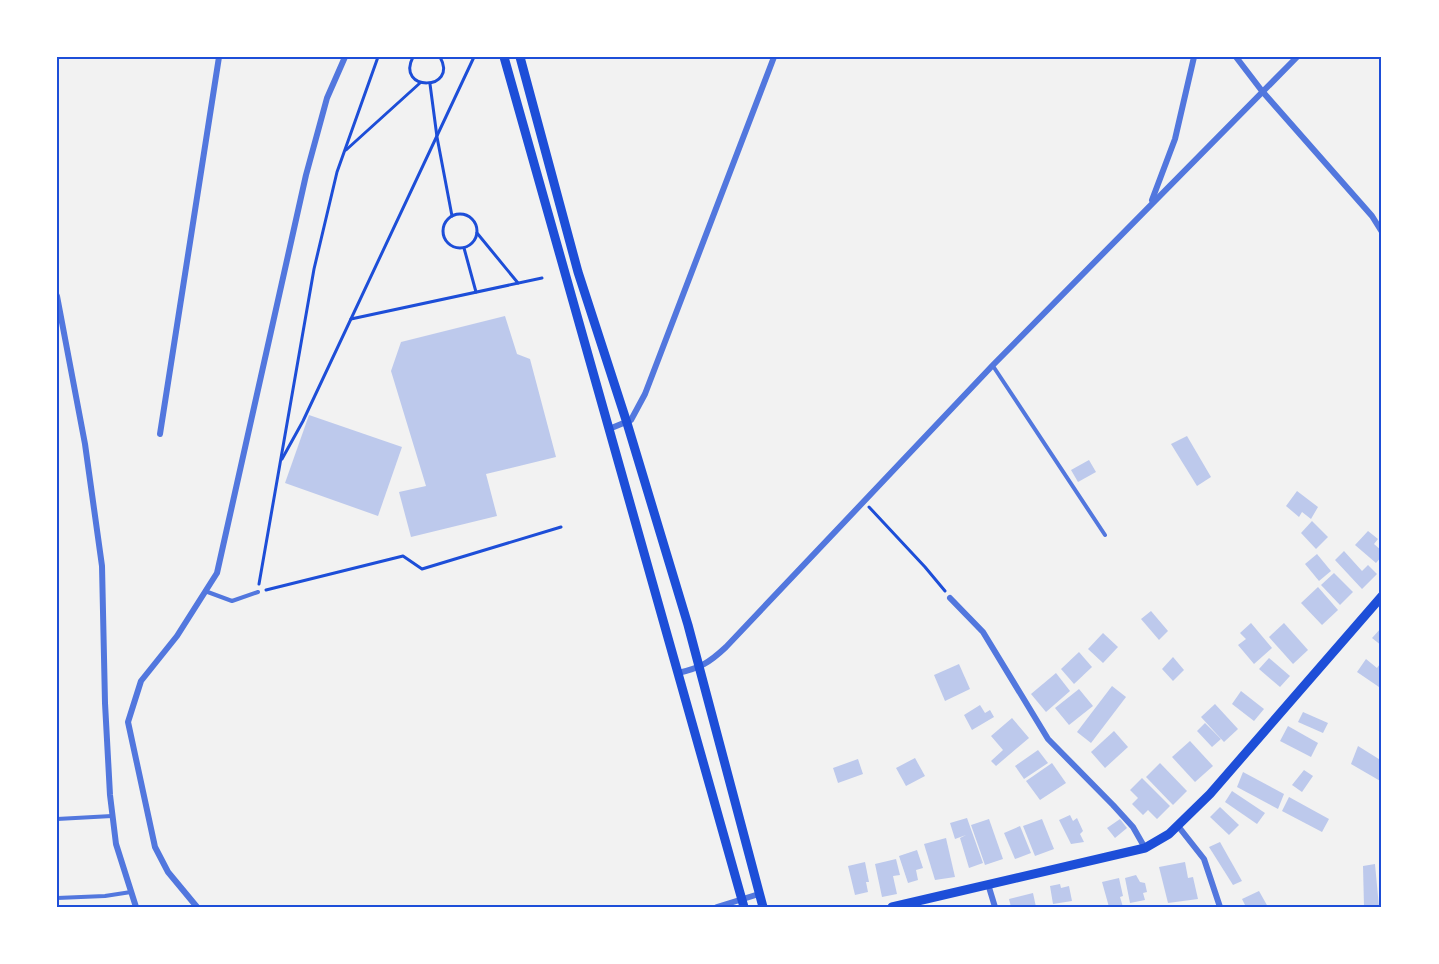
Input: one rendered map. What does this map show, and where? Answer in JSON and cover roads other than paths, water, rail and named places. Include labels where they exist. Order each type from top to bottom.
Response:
[{"type":"main road","points":[[504,57],[743,903]]},
{"type":"main road","points":[[519,57],[578,272],[627,423],[700,668],[763,907]]},
{"type":"main road","points":[[892,907],[1145,848],[1168,834],[1210,794],[1382,596]]},
{"type":"street","points":[[160,434],[219,57]]},
{"type":"street","points":[[198,907],[168,872],[154,847],[128,722],[141,681],[177,636],[217,573],[312,153],[327,98],[345,57]]},
{"type":"street","points":[[609,429],[627,423],[635,415],[649,385],[774,57]]},
{"type":"street","points":[[1151,204],[1175,139],[1194,57]]},
{"type":"street","points":[[1236,57],[1262,91],[1372,216],[1382,232]]},
{"type":"street","points":[[678,673],[700,668],[726,647],[993,365],[1297,57]]},
{"type":"street","points":[[57,296],[85,444],[102,566],[105,703],[112,816],[116,844],[136,907]]},
{"type":"street","points":[[950,598],[983,632],[1048,740],[1133,827],[1145,848]]},
{"type":"street","points":[[1178,826],[1204,859],[1220,907]]},
{"type":"street","points":[[988,884],[995,907]]},
{"type":"street","points":[[717,907],[743,903],[759,894]]},
{"type":"lane","points":[[993,365],[1106,535]]},
{"type":"lane","points":[[205,591],[232,601],[258,592]]},
{"type":"lane","points":[[57,819],[112,816]]},
{"type":"lane","points":[[57,898],[105,896],[131,892]]}]
